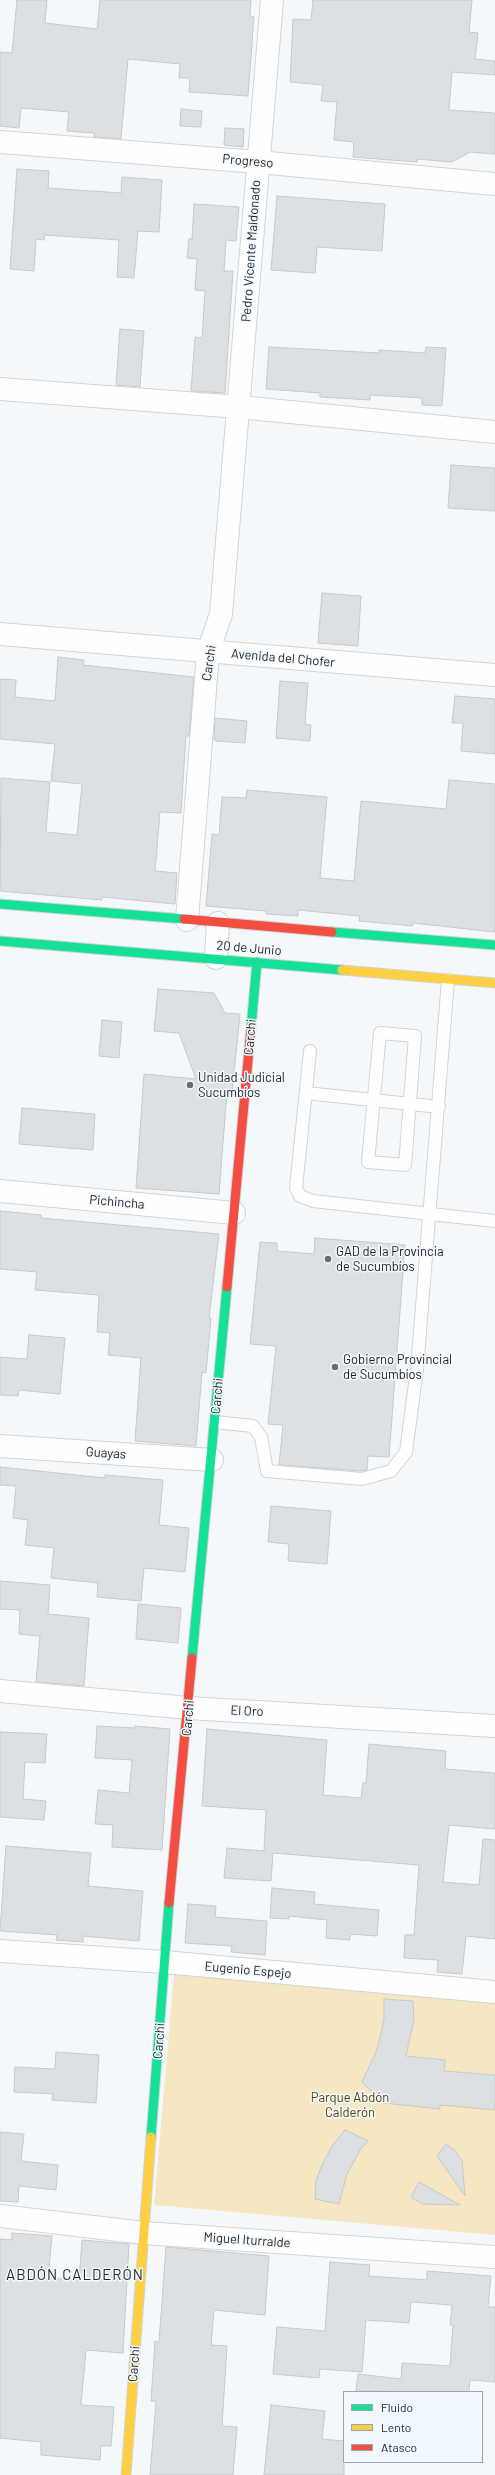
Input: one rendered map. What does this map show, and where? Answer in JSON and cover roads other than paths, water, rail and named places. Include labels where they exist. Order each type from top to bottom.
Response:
[{"type":"street","name":"Pedro Vicente Maldonado","points":[[239,407],[272,0]]},
{"type":"street","name":"Progreso","points":[[0,142],[258,162],[495,184]]},
{"type":"street","points":[[0,389],[239,407],[495,432]]},
{"type":"street","name":"Carchi","points":[[187,920],[208,652],[221,614],[239,407]]},
{"type":"street","name":"Avenida del Chofer","points":[[0,634],[495,675]]},
{"type":"street","name":"20 de Junio","points":[[0,904],[495,945]]},
{"type":"street","points":[[216,958],[218,923]]},
{"type":"street","name":"20 de Junio","points":[[0,940],[495,983]]},
{"type":"street","name":"Carchi","points":[[126,2475],[164,1962],[189,1708],[257,962]]},
{"type":"street","name":"Pichincha","points":[[0,1191],[234,1213]]},
{"type":"street","name":"Guayas","points":[[0,1446],[212,1460]]},
{"type":"street","name":"El Oro","points":[[0,1691],[189,1708],[495,1726]]},
{"type":"street","name":"Eugenio Espejo","points":[[0,1951],[164,1962],[495,1992]]},
{"type":"street","name":"Miguel Iturralde","points":[[0,2216],[144,2233],[495,2257]]},
{"type":"lane","points":[[215,1422],[253,1426],[261,1437],[267,1471],[362,1479],[391,1471],[406,1452],[417,1369],[448,980]]},
{"type":"lane","points":[[380,1033],[415,1036],[410,1104],[405,1165],[368,1162],[380,1033]]},
{"type":"lane","points":[[310,1051],[296,1188],[300,1196],[313,1201],[495,1221]]},
{"type":"lane","points":[[306,1093],[439,1107]]},
{"type":"place","name":"Unidad Judicial Sucumbíos","points":[[190,1085]]},
{"type":"place","name":"GAD de la Provincia de Sucumbíos","points":[[328,1259]]},
{"type":"place","name":"Gobierno Provincial de Sucumbíos","points":[[335,1367]]},
{"type":"district","name":"ABDÓN CALDERÓN","points":[[75,2275]]},
{"type":"park label","name":"Parque Abdón Calderón","points":[[350,2106]]}]
